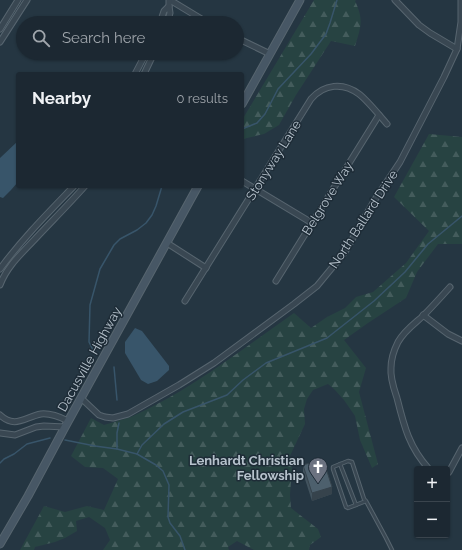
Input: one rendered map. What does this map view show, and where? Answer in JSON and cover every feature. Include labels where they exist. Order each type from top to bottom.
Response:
[{"type":"main road","points":[[244,100],[300,0]]},
{"type":"main road","name":"Dacusville Highway","points":[[0,544],[28,496],[197,188]]},
{"type":"street","points":[[0,28],[18,0]]},
{"type":"street","points":[[17,16],[27,0]]},
{"type":"street","points":[[169,0],[169,16]]},
{"type":"street","points":[[169,0],[196,16]]},
{"type":"street","points":[[395,0],[419,25],[457,49]]},
{"type":"street","name":"North Ballard Drive","points":[[82,398],[99,415],[113,418],[128,414],[214,363],[317,286],[344,252],[374,201],[400,162],[457,49],[461,22],[461,0]]},
{"type":"street","points":[[162,16],[164,11],[169,6]]},
{"type":"street","points":[[0,42],[16,17]]},
{"type":"street","points":[[244,41],[270,54]]},
{"type":"street","points":[[136,72],[142,60]]},
{"type":"street","points":[[145,72],[150,60]]},
{"type":"street","name":"Stonyway Lane","points":[[185,301],[311,99],[319,92],[329,87],[335,86],[347,88],[360,95],[387,124]]},
{"type":"street","name":"Belgrove Way","points":[[276,281],[379,115]]},
{"type":"street","points":[[244,182],[312,223]]},
{"type":"street","points":[[0,268],[17,246],[72,188]]},
{"type":"street","points":[[0,285],[2,274],[82,188]]},
{"type":"street","points":[[57,204],[63,210]]},
{"type":"street","points":[[167,243],[206,268]]},
{"type":"street","points":[[17,246],[22,252]]},
{"type":"street","points":[[426,466],[420,459],[412,445],[404,425],[390,370],[391,358],[404,333],[450,287]]},
{"type":"street","points":[[423,315],[448,334],[462,341]]},
{"type":"street","points":[[0,415],[4,419],[12,422],[41,414],[54,415],[67,424]]},
{"type":"street","points":[[0,432],[15,435],[44,426],[67,424]]},
{"type":"street","points":[[450,470],[462,448]]},
{"type":"lane","points":[[366,501],[346,508],[333,467],[348,461],[352,462],[364,498],[366,501],[386,538],[392,550]]},
{"type":"lane","points":[[340,464],[356,505]]},
{"type":"green space","points":[[314,0],[356,0],[355,1],[360,13],[361,24],[355,46],[331,41],[296,95],[279,125],[264,134],[244,139],[244,117]]},
{"type":"green space","points":[[429,134],[462,137],[462,244],[438,244],[417,272],[406,298],[344,340],[366,368],[359,392],[378,464],[372,468],[360,440],[355,416],[334,389],[328,384],[313,390],[307,399],[304,409],[305,424],[289,458],[292,468],[290,495],[291,508],[318,529],[321,537],[310,545],[309,550],[254,550],[237,541],[228,547],[229,550],[103,550],[110,540],[105,528],[89,517],[76,521],[77,531],[65,538],[35,547],[34,550],[20,550],[44,506],[65,512],[87,506],[104,510],[118,479],[103,468],[85,467],[71,456],[91,418],[104,425],[131,417],[153,407],[215,369],[294,313],[311,328],[327,317],[345,308],[356,297],[373,292],[406,263],[429,231],[394,197]]},
{"type":"water","points":[[16,143],[16,184],[3,198],[0,197],[0,158]]},
{"type":"water","points":[[135,328],[142,331],[169,366],[169,370],[157,381],[148,384],[141,380],[125,353],[125,342]]},
{"type":"building","name":"Lenhardt Christian Fellowship","points":[[323,459],[332,487],[312,493],[303,465]]},
{"type":"waterway","points":[[244,128],[257,123],[265,114],[278,89],[311,54],[326,34],[337,0]]},
{"type":"waterway","points":[[94,352],[89,342],[90,305],[100,269],[114,245],[120,239],[137,230],[146,223],[156,206],[161,188]]},
{"type":"waterway","points":[[137,454],[142,445],[164,424],[183,412],[227,395],[243,380],[266,363],[327,338],[374,301],[405,272],[428,244],[462,216]]},
{"type":"waterway","points":[[114,367],[117,400]]},
{"type":"waterway","points":[[117,449],[117,433],[119,423]]},
{"type":"waterway","points":[[0,463],[27,444],[50,438]]},
{"type":"waterway","points":[[65,440],[137,454],[163,471],[169,485],[168,517],[170,523],[180,536],[185,550]]},
{"type":"place","name":"Lenhardt Christian Fellowship","points":[[318,484]]}]
